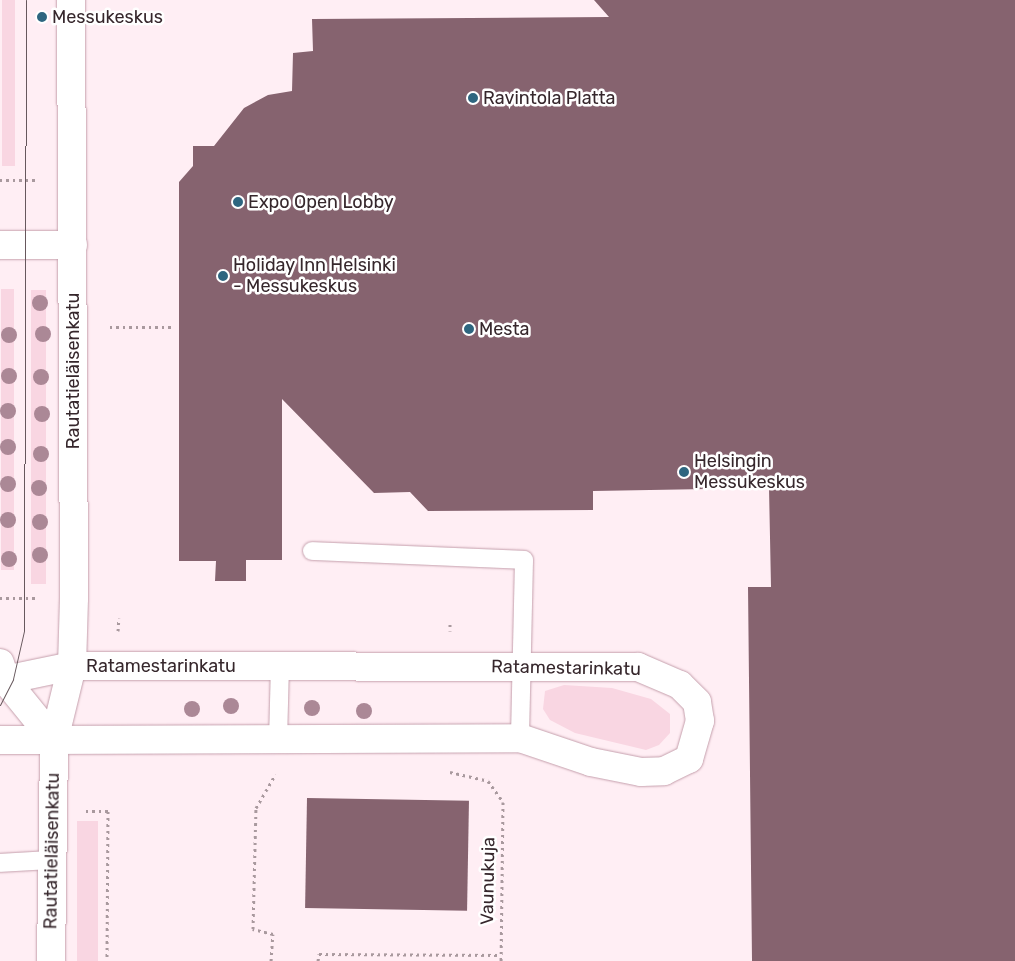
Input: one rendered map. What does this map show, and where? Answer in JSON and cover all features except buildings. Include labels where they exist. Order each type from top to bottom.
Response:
[{"type":"street","name":"Rautatieläisenkatu","points":[[51,961],[50,860],[54,740],[72,666],[73,245],[71,0]]},
{"type":"street","points":[[0,245],[73,245]]},
{"type":"street","name":"Ratamestarinkatu","points":[[0,740],[278,741],[520,738],[591,762],[640,772],[664,771],[689,759],[700,721],[697,702],[659,672],[638,667],[72,666],[2,675]]},
{"type":"street","points":[[2,675],[54,740]]},
{"type":"lane","points":[[312,551],[524,560],[520,738]]},
{"type":"lane","points":[[278,741],[280,666]]},
{"type":"lane","points":[[0,863],[50,860]]},
{"type":"path","points":[[110,327],[173,327]]},
{"type":"path","name":"Vaunukuja","points":[[450,776],[488,781],[504,802],[501,961]]},
{"type":"path","points":[[256,808],[253,929],[273,934],[271,961]]},
{"type":"path","points":[[81,811],[108,811],[107,961]]},
{"type":"path","points":[[318,961],[319,954],[501,955]]},
{"type":"shaded area","points":[[2,0],[15,0],[15,166],[2,166]]},
{"type":"shaded area","points":[[1,289],[14,289],[14,570],[1,570]]},
{"type":"shaded area","points":[[31,290],[46,290],[46,584],[31,584]]},
{"type":"shaded area","points":[[564,685],[612,688],[651,699],[670,714],[670,733],[659,745],[646,750],[575,733],[550,720],[543,709],[545,691]]},
{"type":"shaded area","points":[[77,821],[98,821],[98,961],[77,961]]},
{"type":"tram line","points":[[0,705],[13,679],[24,631],[26,0]]},
{"type":"place","name":"Messukeskus","points":[[42,17]]},
{"type":"place","name":"Ravintola Platta","points":[[473,98]]},
{"type":"place","name":"Expo Open Lobby","points":[[238,202]]},
{"type":"place","name":"Holiday Inn Helsinki - Messukeskus","points":[[223,276]]},
{"type":"place","name":"Mesta","points":[[469,329]]},
{"type":"place","name":"Helsingin Messukeskus","points":[[684,472]]}]
